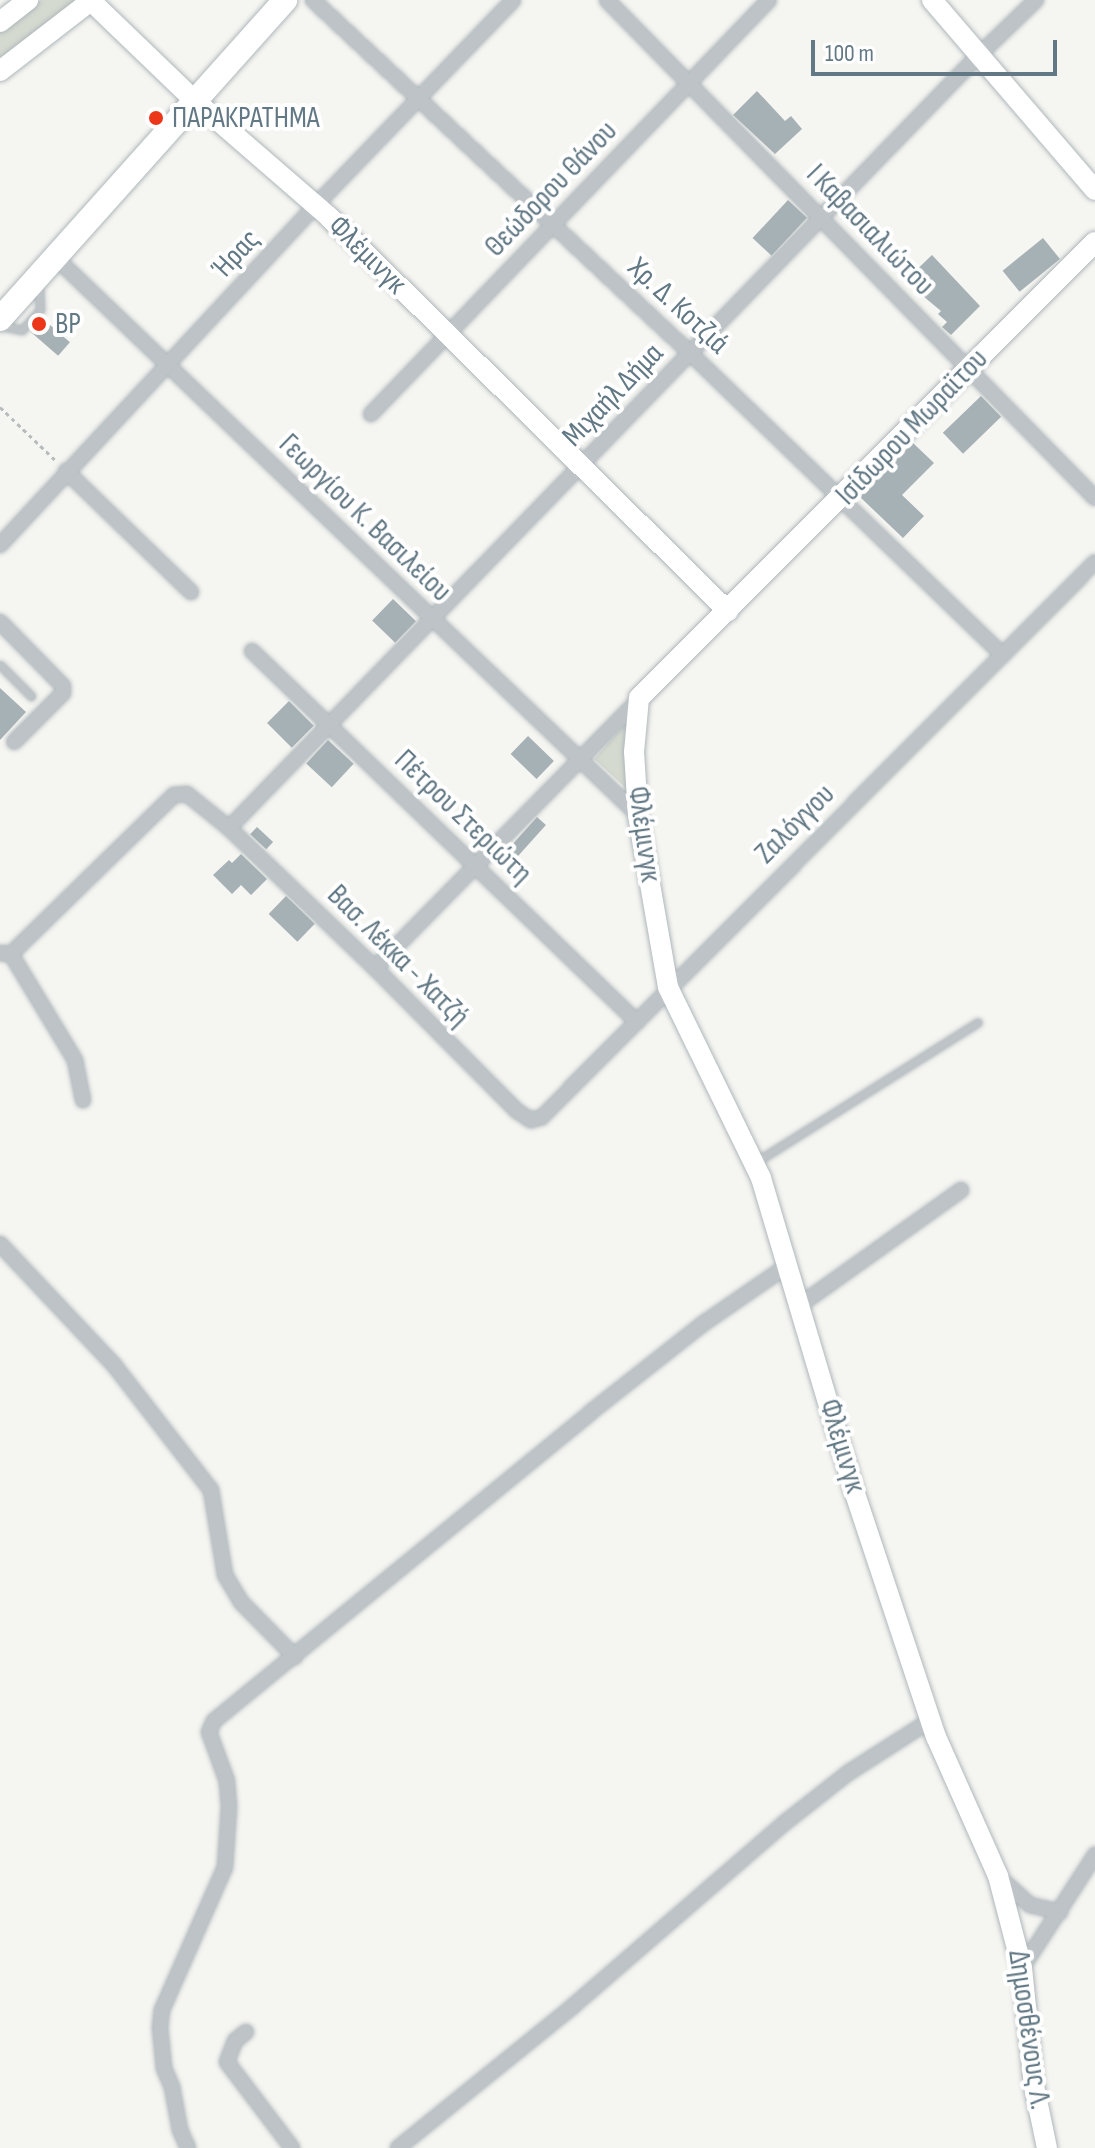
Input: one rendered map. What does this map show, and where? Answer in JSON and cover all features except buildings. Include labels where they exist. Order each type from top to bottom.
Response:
[{"type":"main road","points":[[0,322],[193,99],[285,0]]},
{"type":"street","points":[[0,22],[28,0]]},
{"type":"street","points":[[0,71],[92,0]]},
{"type":"street","name":"Φλέμινγκ","points":[[92,0],[193,99],[316,205],[728,611]]},
{"type":"street","name":"Χρ. Δ. Κοτζιά","points":[[313,0],[690,353],[1003,655]]},
{"type":"street","name":"Ήρας","points":[[0,545],[316,205],[513,0]]},
{"type":"street","name":"Ι Καβασιαλιώτου","points":[[607,0],[1095,498]]},
{"type":"street","name":"Θεώδορου Θάνου","points":[[371,414],[769,0]]},
{"type":"street","points":[[932,0],[1095,190]]},
{"type":"street","name":"Μιχαήλ Δήμα","points":[[229,828],[978,56],[1036,0]]},
{"type":"street","name":"Ισίδωρου Μωραϊτου","points":[[728,611],[1095,242]]},
{"type":"street","name":"Γεωργίου Κ. Βασιλείου","points":[[56,258],[638,815]]},
{"type":"street","points":[[66,471],[191,592]]},
{"type":"street","name":"Ζαλόγγου","points":[[531,1120],[542,1117],[668,987],[1095,562]]},
{"type":"street","points":[[375,968],[728,611]]},
{"type":"street","points":[[0,622],[63,686],[63,693],[14,742]]},
{"type":"street","name":"Πέτρου Στεριώτη","points":[[252,651],[637,1022]]},
{"type":"street","name":"Φλέμινγκ","points":[[639,698],[634,752],[638,815],[668,987],[754,1163],[800,1305],[854,1490],[931,1720],[998,1876],[1010,1912]]},
{"type":"street","name":"Βασ. Λέκκα - Χατζή","points":[[6,953],[174,795],[187,794],[229,828],[375,968],[517,1111],[531,1120]]},
{"type":"street","points":[[6,953],[75,1060],[83,1100]]},
{"type":"street","points":[[800,1305],[961,1190]]},
{"type":"street","points":[[0,1244],[114,1365],[211,1490],[225,1575],[241,1602],[295,1657]]},
{"type":"street","points":[[188,2148],[180,2130],[172,2087],[164,2068],[160,2028],[162,2010],[214,1895],[227,1851],[227,1781],[209,1732],[228,1708],[295,1657],[591,1412],[704,1323],[787,1266]]},
{"type":"street","points":[[398,2148],[572,2007],[787,1821],[848,1773],[931,1720]]},
{"type":"street","points":[[1022,1968],[1095,1855]]},
{"type":"street","points":[[998,1876],[1030,1905],[1060,1912]]},
{"type":"street","name":"Δημοσθένους Λ.","points":[[1010,1912],[1022,1968],[1034,2086],[1047,2148]]},
{"type":"street","points":[[246,2032],[235,2041],[227,2062],[292,2148]]},
{"type":"lane","points":[[0,665],[31,696]]},
{"type":"lane","points":[[754,1163],[978,1022]]},
{"type":"path","points":[[0,407],[66,471]]},
{"type":"shaded area","points":[[41,0],[82,0],[0,61],[0,31]]},
{"type":"shaded area","points":[[628,721],[629,791],[594,759]]},
{"type":"place","name":"ΠΑΡΑΚΡΑΤΗΜΑ","points":[[156,118]]},
{"type":"place","name":"BP","points":[[39,324]]}]
